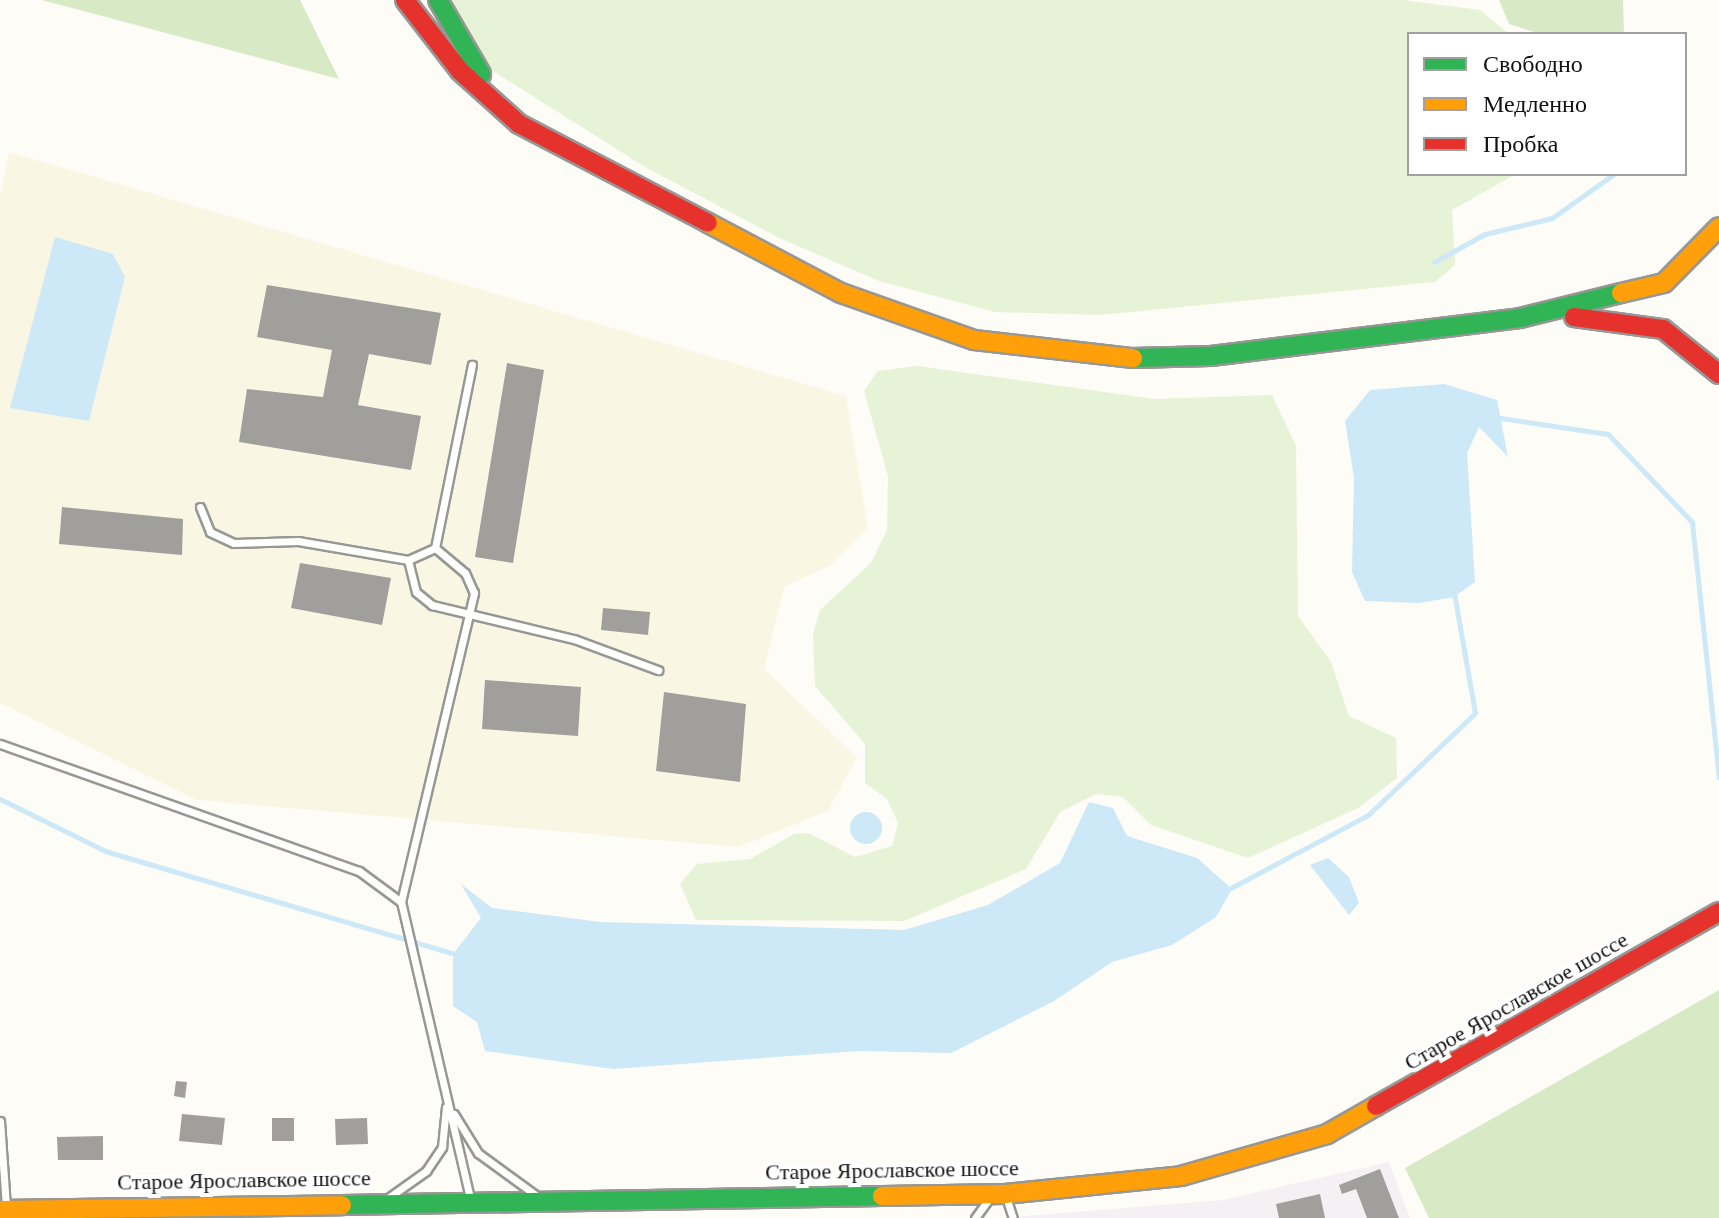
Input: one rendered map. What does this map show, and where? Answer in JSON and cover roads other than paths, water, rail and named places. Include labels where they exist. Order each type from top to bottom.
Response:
[{"type":"main road","points":[[405,0],[487,98],[519,124],[565,145],[841,293],[1022,349],[1110,359],[1211,356],[1520,318],[1664,283],[1695,259],[1719,227]]},
{"type":"main road","points":[[438,0],[473,68],[565,145]]},
{"type":"main road","points":[[1520,318],[1642,322],[1682,340],[1719,374]]},
{"type":"main road","name":"Старое Ярославское шоссе","points":[[3,1210],[470,1198],[999,1194],[1181,1176],[1292,1148],[1369,1113],[1719,912]]},
{"type":"lane","points":[[435,548],[472,365]]},
{"type":"lane","points":[[200,507],[210,532],[234,543],[298,541],[408,560],[435,548]]},
{"type":"lane","points":[[435,548],[474,593],[401,902],[470,1198]]},
{"type":"lane","points":[[408,560],[416,592],[470,619],[574,639],[658,670]]},
{"type":"lane","points":[[0,744],[359,871],[401,902]]},
{"type":"lane","points":[[446,1097],[478,1153],[539,1197]]},
{"type":"lane","points":[[384,1200],[410,1187],[442,1147],[446,1097]]},
{"type":"lane","points":[[0,1121],[3,1210]]},
{"type":"lane","points":[[975,1218],[999,1194],[1013,1218]]},
{"type":"water","points":[[55,237],[113,254],[125,277],[89,421],[10,408]]},
{"type":"water","points":[[1444,384],[1497,400],[1508,457],[1479,427],[1467,453],[1475,582],[1454,597],[1419,603],[1365,601],[1352,572],[1354,478],[1345,421],[1370,390]]},
{"type":"water","points":[[1089,802],[1113,808],[1127,836],[1197,858],[1232,889],[1216,917],[1172,945],[1112,962],[1054,1001],[951,1053],[859,1051],[613,1069],[485,1051],[477,1022],[453,1006],[453,954],[481,918],[461,884],[492,908],[600,922],[904,930],[988,905],[1060,863]]},
{"type":"water","points":[[866,812],[877,817],[882,828],[877,839],[866,844],[855,839],[850,828],[855,817]]},
{"type":"water","points":[[1328,858],[1349,877],[1359,903],[1349,915],[1310,865]]},
{"type":"waterway","points":[[1434,262],[1485,234],[1552,218],[1611,176]]},
{"type":"waterway","points":[[1494,417],[1608,434],[1692,522],[1719,778]]},
{"type":"waterway","points":[[1227,890],[1368,815],[1475,713],[1454,593]]},
{"type":"waterway","points":[[0,799],[105,851],[459,955]]}]
